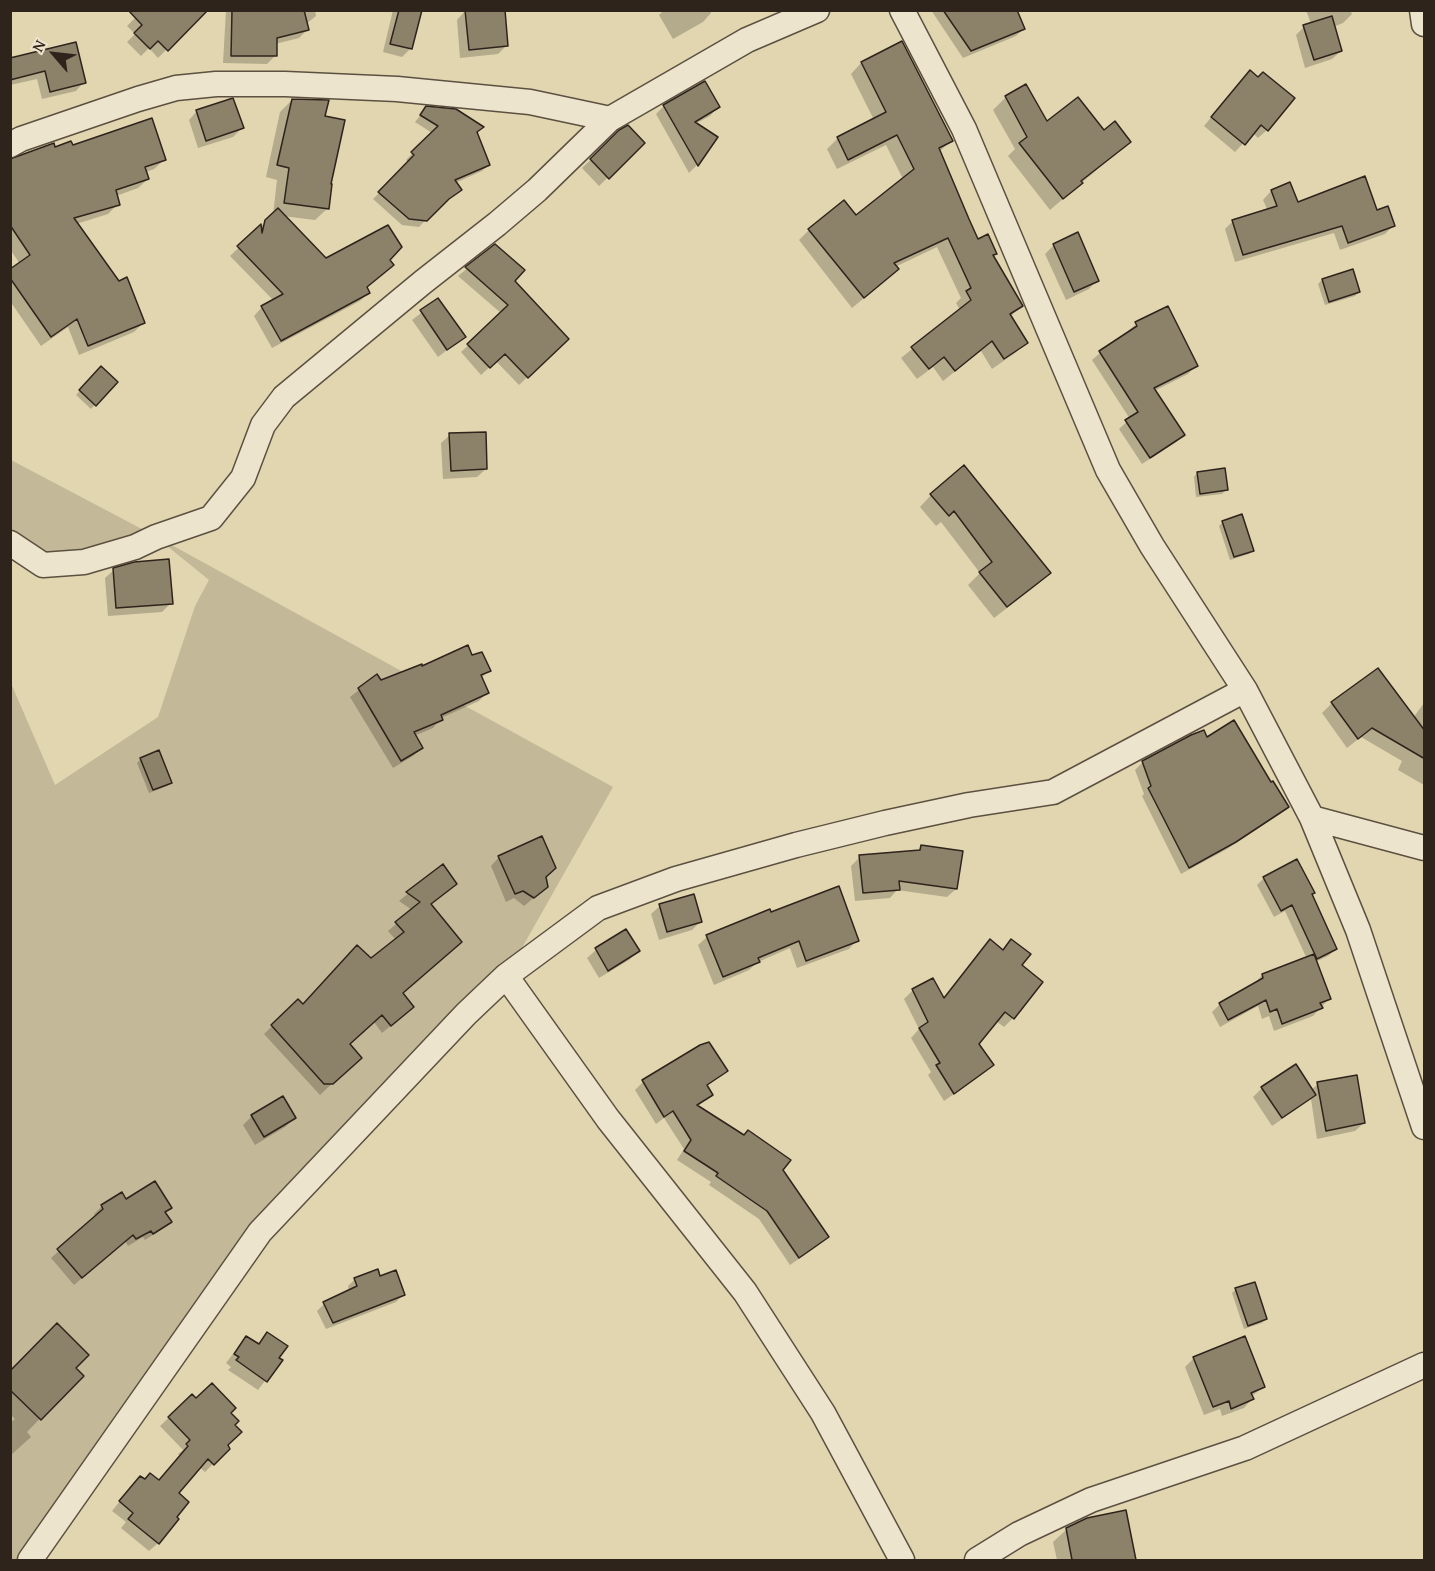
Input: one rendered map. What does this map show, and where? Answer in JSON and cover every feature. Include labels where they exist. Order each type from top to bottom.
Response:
[{"type":"street","points":[[10,543],[43,565],[84,562],[135,547],[156,537],[211,518],[243,478],[263,425],[284,397],[537,190],[610,119],[747,40],[817,10]]},
{"type":"street","points":[[902,10],[964,129],[1108,470],[1152,546],[1245,690],[1312,818],[1358,930],[1425,1127]]},
{"type":"street","points":[[1422,10],[1425,24]]},
{"type":"street","points":[[10,145],[21,138],[138,99],[176,88],[216,84],[285,84],[397,89],[530,102],[610,119]]},
{"type":"street","points":[[30,1560],[260,1232],[458,1022],[506,976],[598,908],[676,879],[796,845],[885,823],[1053,792],[1245,690]]},
{"type":"street","points":[[1312,818],[1425,848]]},
{"type":"street","points":[[506,976],[609,1119],[745,1292],[824,1413],[902,1560]]},
{"type":"street","points":[[977,1560],[1020,1533],[1092,1500],[1245,1448],[1425,1365]]},
{"type":"shaded area","points":[[11,460],[157,537],[613,787],[506,976],[272,1218],[30,1560],[10,1560],[10,681],[55,785],[158,717],[195,606],[209,580],[156,537],[43,565],[11,543]]},
{"type":"building","points":[[128,10],[208,10],[168,51],[158,41],[150,49],[134,33],[142,25]]},
{"type":"building","points":[[232,10],[304,10],[309,30],[277,38],[277,56],[231,56]]},
{"type":"building","points":[[399,10],[422,10],[412,49],[390,44]]},
{"type":"building","points":[[465,10],[505,10],[508,46],[469,50]]},
{"type":"building","points":[[943,10],[1017,10],[1025,29],[971,51]]},
{"type":"building","points":[[1332,16],[1342,51],[1314,60],[1303,25]]},
{"type":"building","points":[[902,41],[953,141],[939,148],[978,239],[988,234],[997,254],[993,255],[1023,306],[1010,314],[1028,343],[1004,359],[992,341],[955,371],[944,357],[929,369],[911,347],[971,300],[966,291],[971,288],[948,238],[894,263],[899,269],[864,298],[808,229],[844,200],[856,215],[914,169],[897,135],[848,160],[837,137],[886,112],[861,62]]},
{"type":"building","points":[[76,42],[86,83],[50,92],[45,71],[10,80],[10,58]]},
{"type":"building","points":[[1250,70],[1258,77],[1263,72],[1295,98],[1268,131],[1261,125],[1245,145],[1211,117]]},
{"type":"building","points":[[705,81],[720,107],[695,122],[718,137],[698,166],[663,105]]},
{"type":"building","points":[[1026,84],[1047,121],[1078,97],[1104,130],[1115,121],[1131,142],[1081,181],[1083,183],[1063,199],[1019,143],[1027,137],[1005,96]]},
{"type":"building","points":[[233,98],[244,128],[206,141],[196,110]]},
{"type":"building","points":[[292,99],[329,100],[325,116],[345,120],[331,184],[329,209],[284,203],[289,168],[277,165]]},
{"type":"building","points":[[426,106],[456,109],[484,127],[477,132],[490,165],[455,180],[462,190],[449,199],[427,221],[409,219],[378,192],[414,155],[411,152],[438,126],[420,115]]},
{"type":"building","points":[[152,118],[166,160],[145,167],[149,179],[116,190],[120,205],[74,218],[119,281],[127,277],[145,323],[88,346],[77,319],[51,337],[10,278],[10,269],[30,255],[10,225],[10,159],[54,143],[55,147],[71,141],[73,145]]},
{"type":"building","points":[[628,125],[645,143],[609,179],[590,159],[619,130]]},
{"type":"building","points":[[1365,176],[1377,210],[1388,206],[1395,226],[1348,243],[1342,226],[1243,255],[1232,220],[1277,206],[1271,190],[1290,182],[1298,202]]},
{"type":"building","points":[[278,208],[326,258],[388,225],[402,247],[390,260],[394,265],[367,287],[370,293],[281,341],[261,306],[283,294],[237,246],[261,224],[262,233],[265,220]]},
{"type":"building","points":[[1078,232],[1099,281],[1074,292],[1053,244]]},
{"type":"building","points":[[495,244],[525,270],[515,281],[569,339],[528,378],[505,354],[490,368],[467,344],[508,305],[465,267]]},
{"type":"building","points":[[1353,269],[1360,292],[1329,302],[1322,279]]},
{"type":"building","points":[[438,298],[466,337],[447,350],[420,310]]},
{"type":"building","points":[[1168,306],[1198,366],[1154,388],[1185,435],[1150,458],[1125,420],[1138,412],[1099,351],[1137,326],[1135,322]]},
{"type":"building","points":[[101,366],[118,382],[96,406],[79,390]]},
{"type":"building","points":[[486,432],[487,469],[451,471],[449,433]]},
{"type":"building","points":[[964,465],[1051,573],[1007,607],[979,572],[992,562],[954,511],[949,516],[930,494]]},
{"type":"building","points":[[1225,468],[1228,490],[1200,494],[1197,472]]},
{"type":"building","points":[[1242,514],[1254,551],[1234,557],[1222,521]]},
{"type":"building","points":[[169,559],[173,604],[116,608],[113,568],[134,562]]},
{"type":"building","points":[[468,645],[472,655],[482,652],[491,671],[481,675],[489,693],[441,715],[443,720],[414,732],[423,748],[401,761],[358,688],[377,674],[381,680],[422,664],[422,666]]},
{"type":"building","points":[[1378,668],[1425,731],[1425,759],[1372,728],[1358,739],[1331,702]]},
{"type":"building","points":[[1234,720],[1271,782],[1273,781],[1289,807],[1236,842],[1189,868],[1148,788],[1151,786],[1142,761],[1204,730],[1207,737]]},
{"type":"building","points":[[159,750],[172,783],[153,790],[140,758]]},
{"type":"building","points":[[542,836],[556,868],[546,877],[548,887],[534,898],[523,891],[515,894],[498,856]]},
{"type":"building","points":[[921,845],[963,851],[957,889],[899,881],[900,890],[863,893],[859,855],[920,850]]},
{"type":"building","points":[[1297,859],[1315,893],[1312,894],[1337,949],[1317,959],[1292,905],[1281,911],[1263,877]]},
{"type":"building","points":[[443,864],[457,884],[431,904],[462,942],[403,993],[414,1007],[391,1026],[382,1015],[350,1044],[362,1058],[333,1084],[324,1084],[271,1025],[298,999],[303,1004],[357,945],[371,958],[404,932],[395,922],[420,902],[406,892]]},
{"type":"building","points":[[839,886],[859,941],[806,961],[799,941],[758,958],[760,962],[723,977],[706,935],[770,909],[771,912]]},
{"type":"building","points":[[694,894],[702,922],[667,932],[659,904]]},
{"type":"building","points":[[626,929],[640,951],[608,971],[595,948]]},
{"type":"building","points":[[990,939],[1003,950],[1011,939],[1031,954],[1022,965],[1043,982],[1014,1019],[1005,1012],[979,1044],[994,1065],[954,1094],[936,1065],[940,1063],[919,1028],[928,1022],[912,989],[933,978],[944,998]]},
{"type":"building","points":[[1314,954],[1331,999],[1320,1003],[1323,1008],[1282,1024],[1277,1009],[1270,1012],[1266,1000],[1228,1020],[1219,1003],[1263,978],[1262,974]]},
{"type":"building","points":[[709,1042],[728,1071],[707,1085],[713,1095],[697,1105],[744,1135],[748,1130],[791,1160],[783,1170],[829,1237],[799,1258],[767,1211],[716,1176],[718,1173],[684,1151],[691,1140],[673,1111],[664,1117],[642,1080],[700,1045]]},
{"type":"building","points":[[1296,1064],[1316,1095],[1282,1118],[1261,1087]]},
{"type":"building","points":[[1357,1075],[1365,1123],[1326,1131],[1317,1082]]},
{"type":"building","points":[[283,1096],[296,1118],[264,1137],[251,1115]]},
{"type":"building","points":[[155,1181],[172,1208],[165,1212],[172,1222],[153,1234],[151,1231],[136,1239],[133,1235],[82,1278],[57,1249],[103,1209],[101,1205],[122,1192],[126,1199]]},
{"type":"building","points":[[378,1269],[380,1276],[396,1270],[405,1295],[333,1323],[323,1302],[357,1286],[354,1278]]},
{"type":"building","points":[[1255,1282],[1267,1319],[1248,1326],[1235,1288]]},
{"type":"building","points":[[57,1323],[89,1355],[76,1368],[84,1376],[41,1420],[10,1390],[10,1371]]},
{"type":"building","points":[[267,1332],[288,1346],[279,1358],[283,1360],[267,1382],[236,1360],[239,1357],[234,1354],[246,1336],[259,1344]]},
{"type":"building","points":[[1245,1336],[1265,1387],[1251,1393],[1254,1399],[1231,1409],[1229,1401],[1213,1407],[1193,1357]]},
{"type":"building","points":[[212,1383],[236,1408],[231,1413],[239,1421],[235,1425],[242,1432],[228,1445],[230,1449],[214,1465],[208,1459],[179,1493],[189,1502],[159,1544],[128,1519],[133,1513],[119,1501],[140,1476],[145,1479],[150,1473],[159,1480],[188,1446],[186,1444],[190,1440],[168,1417],[192,1394],[196,1398]]},
{"type":"building","points":[[1126,1510],[1136,1560],[1072,1560],[1066,1528],[1087,1518]]}]
